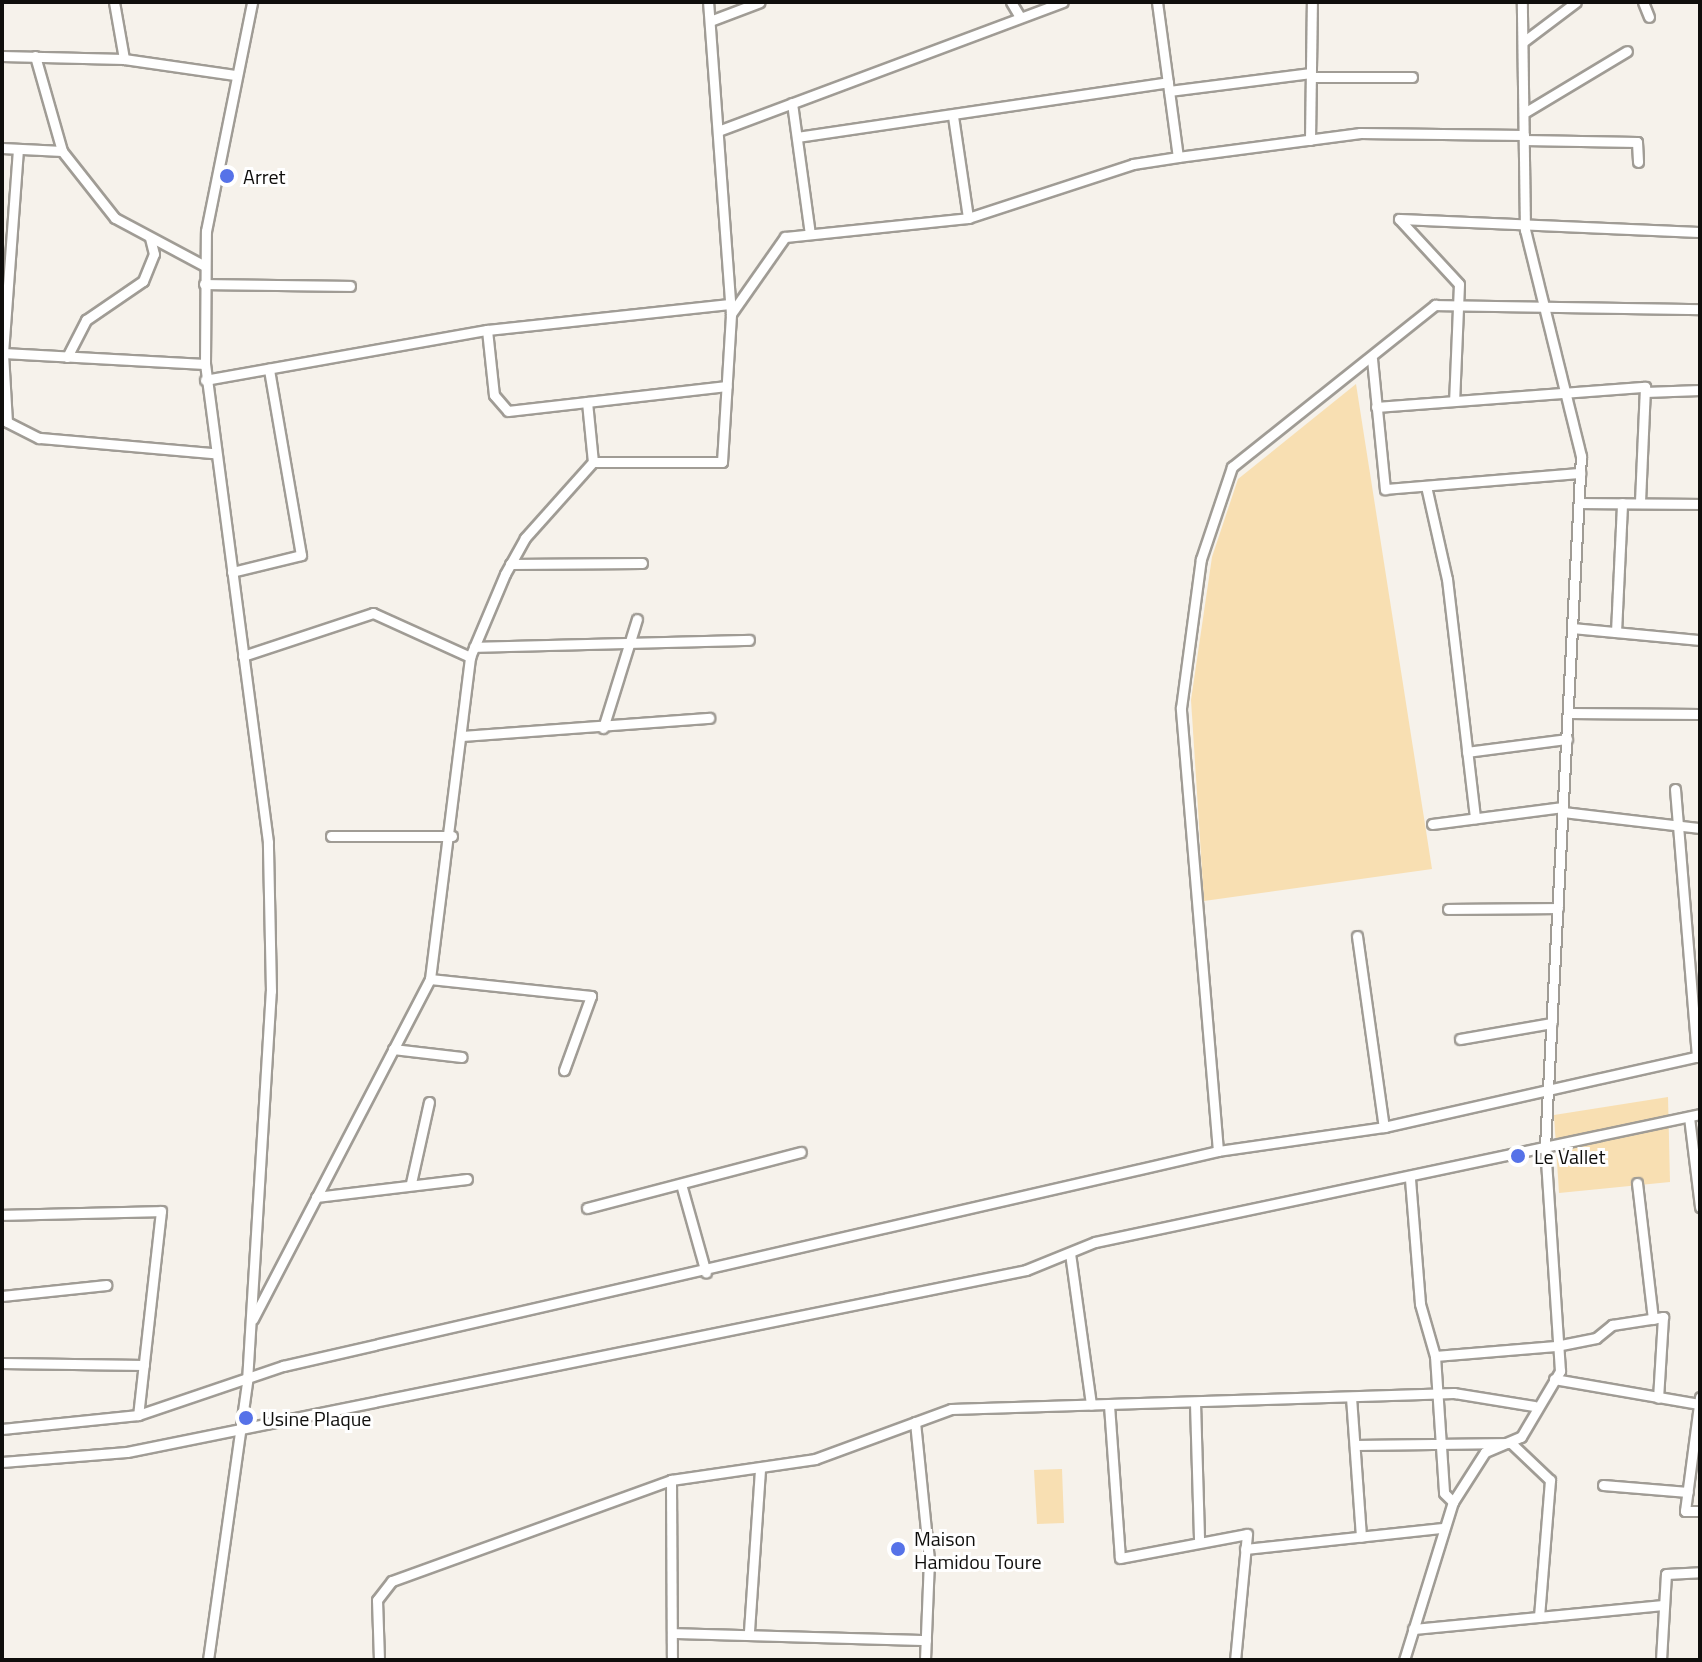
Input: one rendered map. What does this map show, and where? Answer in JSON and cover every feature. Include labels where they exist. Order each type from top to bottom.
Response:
[{"type":"street","points":[[114,2],[124,59]]},
{"type":"street","points":[[208,1660],[247,1381],[271,991],[268,842],[232,572],[212,453],[205,380],[203,265],[235,75],[252,2]]},
{"type":"street","points":[[593,462],[722,462],[731,309],[708,2]]},
{"type":"street","points":[[710,21],[760,2]]},
{"type":"street","points":[[1011,2],[1020,17]]},
{"type":"street","points":[[718,131],[1063,2]]},
{"type":"street","points":[[1158,2],[1178,157]]},
{"type":"street","points":[[1310,140],[1312,2]]},
{"type":"street","points":[[1404,1660],[1453,1502],[1485,1452],[1511,1443],[1554,1379],[1561,1345],[1545,1147],[1580,473],[1566,393],[1525,222],[1522,2]]},
{"type":"street","points":[[1523,42],[1576,2]]},
{"type":"street","points":[[1643,2],[1649,17]]},
{"type":"street","points":[[1524,113],[1627,51]]},
{"type":"street","points":[[2,56],[124,59],[235,75]]},
{"type":"street","points":[[35,56],[62,151],[101,206],[150,238],[203,265]]},
{"type":"street","points":[[797,137],[1168,86],[1311,75],[1412,77]]},
{"type":"street","points":[[792,103],[810,234]]},
{"type":"street","points":[[953,116],[968,218]]},
{"type":"street","points":[[205,380],[487,330],[731,309],[785,237],[968,218],[1133,164],[1178,157],[1310,140],[1524,138],[1637,142],[1638,162]]},
{"type":"street","points":[[2,148],[62,151]]},
{"type":"street","points":[[18,149],[3,353],[3,414],[23,431],[212,453]]},
{"type":"street","points":[[1454,401],[1459,284],[1399,219],[1525,222],[1700,232]]},
{"type":"street","points":[[67,357],[86,320],[143,281],[154,254],[150,238]]},
{"type":"street","points":[[204,284],[350,286]]},
{"type":"street","points":[[1218,1151],[1181,770],[1185,656],[1201,559],[1232,467],[1372,359],[1435,305],[1700,309]]},
{"type":"street","points":[[487,330],[499,406],[587,402],[727,386]]},
{"type":"street","points":[[3,353],[205,364]]},
{"type":"street","points":[[1372,359],[1385,489],[1580,473]]},
{"type":"street","points":[[232,572],[301,555],[269,369]]},
{"type":"street","points":[[1376,407],[1645,387],[1640,503]]},
{"type":"street","points":[[1645,392],[1700,390]]},
{"type":"street","points":[[251,1322],[430,979],[452,836],[472,652],[510,564],[593,462],[587,402]]},
{"type":"street","points":[[1426,486],[1447,579],[1475,818]]},
{"type":"street","points":[[1579,503],[1700,504]]},
{"type":"street","points":[[1616,632],[1622,503]]},
{"type":"street","points":[[510,564],[642,563]]},
{"type":"street","points":[[243,656],[373,613],[472,652],[749,640]]},
{"type":"street","points":[[603,728],[637,619]]},
{"type":"street","points":[[1572,628],[1700,640]]},
{"type":"street","points":[[1568,713],[1700,714]]},
{"type":"street","points":[[463,736],[709,718]]},
{"type":"street","points":[[1467,752],[1567,739]]},
{"type":"street","points":[[2,1429],[138,1415],[247,1381],[283,1366],[706,1273],[1218,1151],[1384,1127],[1549,1094],[1698,1056],[1675,789]]},
{"type":"street","points":[[1432,824],[1563,810],[1678,828],[1700,828]]},
{"type":"street","points":[[331,836],[452,836]]},
{"type":"street","points":[[1448,909],[1558,908]]},
{"type":"street","points":[[1357,936],[1384,1127]]},
{"type":"street","points":[[430,979],[591,996],[564,1070]]},
{"type":"street","points":[[1460,1039],[1552,1023]]},
{"type":"street","points":[[393,1049],[462,1057]]},
{"type":"street","points":[[411,1183],[429,1102]]},
{"type":"street","points":[[2,1462],[127,1452],[241,1426],[1026,1270],[1070,1253],[1700,1114]]},
{"type":"street","points":[[1689,1117],[1700,1207]]},
{"type":"street","points":[[587,1208],[801,1152]]},
{"type":"street","points":[[316,1197],[411,1183],[467,1179]]},
{"type":"street","points":[[1410,1179],[1420,1304],[1435,1356],[1438,1447],[1444,1493],[1453,1502]]},
{"type":"street","points":[[1637,1183],[1653,1319]]},
{"type":"street","points":[[681,1184],[706,1273]]},
{"type":"street","points":[[2,1215],[161,1211],[138,1415]]},
{"type":"street","points":[[1070,1253],[1091,1405]]},
{"type":"street","points":[[2,1296],[106,1285]]},
{"type":"street","points":[[1435,1356],[1561,1345],[1663,1317],[1665,1339],[1658,1398]]},
{"type":"street","points":[[2,1363],[144,1365]]},
{"type":"street","points":[[1554,1379],[1609,1383],[1658,1398],[1699,1404]]},
{"type":"street","points":[[379,1660],[377,1600],[392,1581],[671,1480],[760,1470],[815,1459],[951,1409],[1437,1394],[1534,1406]]},
{"type":"street","points":[[1351,1397],[1361,1537]]},
{"type":"street","points":[[1700,1397],[1685,1511],[1700,1511]]},
{"type":"street","points":[[1195,1403],[1199,1541]]},
{"type":"street","points":[[1109,1405],[1120,1558],[1247,1534],[1235,1660]]},
{"type":"street","points":[[915,1422],[929,1560],[925,1660]]},
{"type":"street","points":[[1355,1445],[1438,1447],[1511,1443],[1550,1480],[1539,1617]]},
{"type":"street","points":[[749,1631],[760,1470]]},
{"type":"street","points":[[671,1480],[672,1660]]},
{"type":"street","points":[[1603,1485],[1688,1492]]},
{"type":"street","points":[[1245,1549],[1443,1528]]},
{"type":"street","points":[[1661,1660],[1666,1574],[1700,1572]]},
{"type":"street","points":[[1413,1629],[1664,1605]]},
{"type":"street","points":[[672,1633],[749,1631],[926,1640]]},
{"type":"shaded area","points":[[1356,384],[1432,869],[1204,901],[1191,700],[1212,557],[1238,479]]},
{"type":"shaded area","points":[[1668,1097],[1670,1182],[1559,1193],[1554,1115]]},
{"type":"shaded area","points":[[1062,1469],[1064,1523],[1037,1524],[1034,1470]]},
{"type":"place","name":"Arret","points":[[227,176]]},
{"type":"place","name":"Le Vallet","points":[[1518,1156]]},
{"type":"place","name":"Usine Plaque","points":[[246,1418]]},
{"type":"place","name":"Maison Hamidou Toure","points":[[898,1549]]}]
